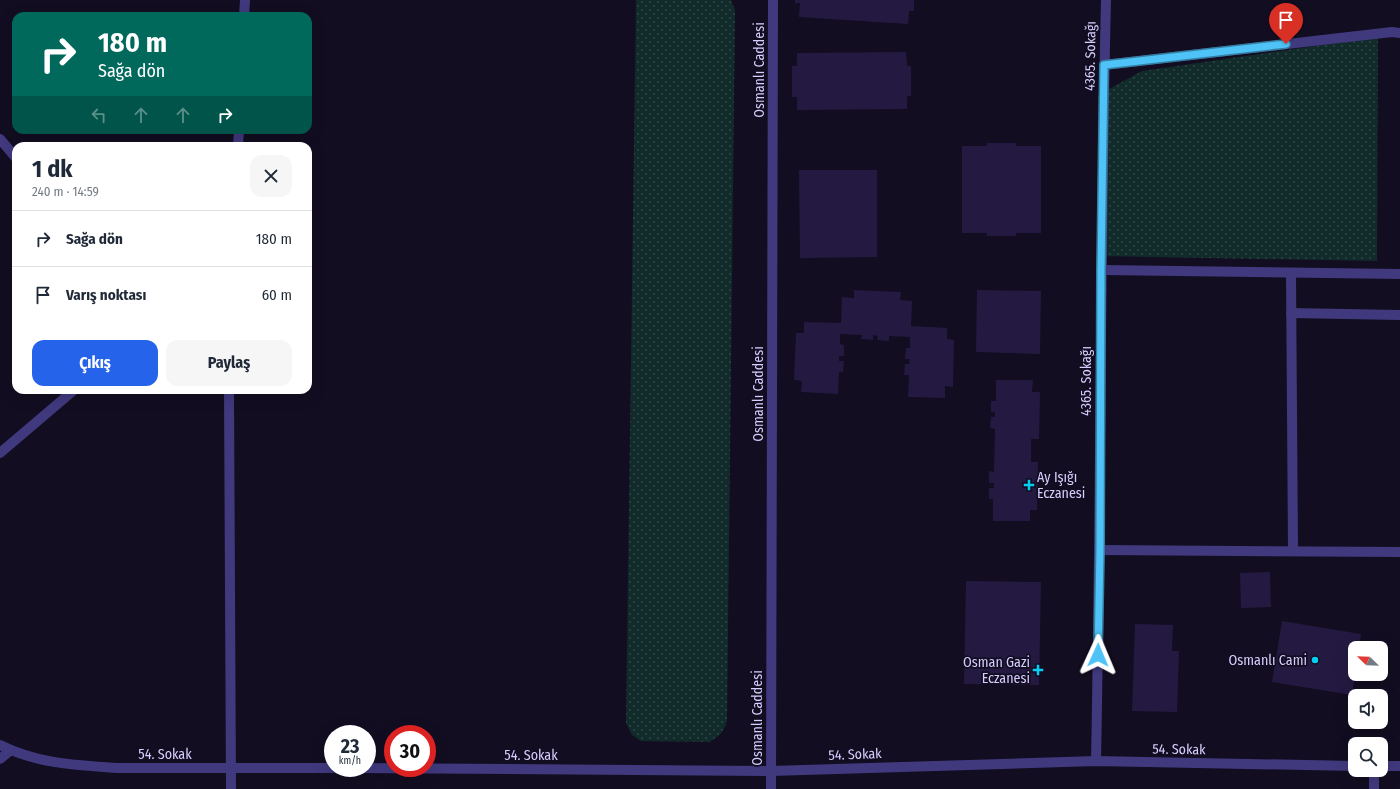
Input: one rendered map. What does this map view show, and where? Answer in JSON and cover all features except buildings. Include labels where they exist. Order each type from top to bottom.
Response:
[{"type":"street","points":[[244,0],[244,12]]},
{"type":"street","name":"Osmanlı Caddesi","points":[[770,789],[773,0]]},
{"type":"street","name":"4365. Sokağı","points":[[1096,761],[1100,550],[1101,270],[1106,0]]},
{"type":"street","points":[[1104,65],[1400,32]]},
{"type":"street","points":[[0,139],[12,153]]},
{"type":"street","points":[[1101,270],[1400,274]]},
{"type":"street","points":[[1291,273],[1292,550]]},
{"type":"street","points":[[1291,313],[1400,315]]},
{"type":"street","points":[[0,453],[69,394]]},
{"type":"street","points":[[229,394],[231,789]]},
{"type":"street","points":[[1100,550],[1292,550],[1400,552]]},
{"type":"street","name":"54. Sokak","points":[[0,745],[34,759],[83,766],[117,768],[324,768]]},
{"type":"street","points":[[0,759],[10,750]]},
{"type":"street","name":"54. Sokak","points":[[376,768],[771,770],[1096,761],[1348,766]]},
{"type":"street","points":[[1388,766],[1400,766]]},
{"type":"street","points":[[1374,777],[1374,789]]},
{"type":"green space","points":[[636,0],[731,0],[735,10],[727,721],[721,733],[709,742],[641,741],[632,735],[626,723]]},
{"type":"green space","points":[[1378,37],[1377,261],[1097,256],[1098,95],[1142,71]]},
{"type":"place","name":"Ay Işığı Eczanesi","points":[[1029,485]]},
{"type":"place","name":"Osmanlı Cami","points":[[1315,660]]},
{"type":"place","name":"Osman Gazi Eczanesi","points":[[1038,670]]},
{"type":"route","points":[[1098,655],[1104,65],[1286,44]]}]
